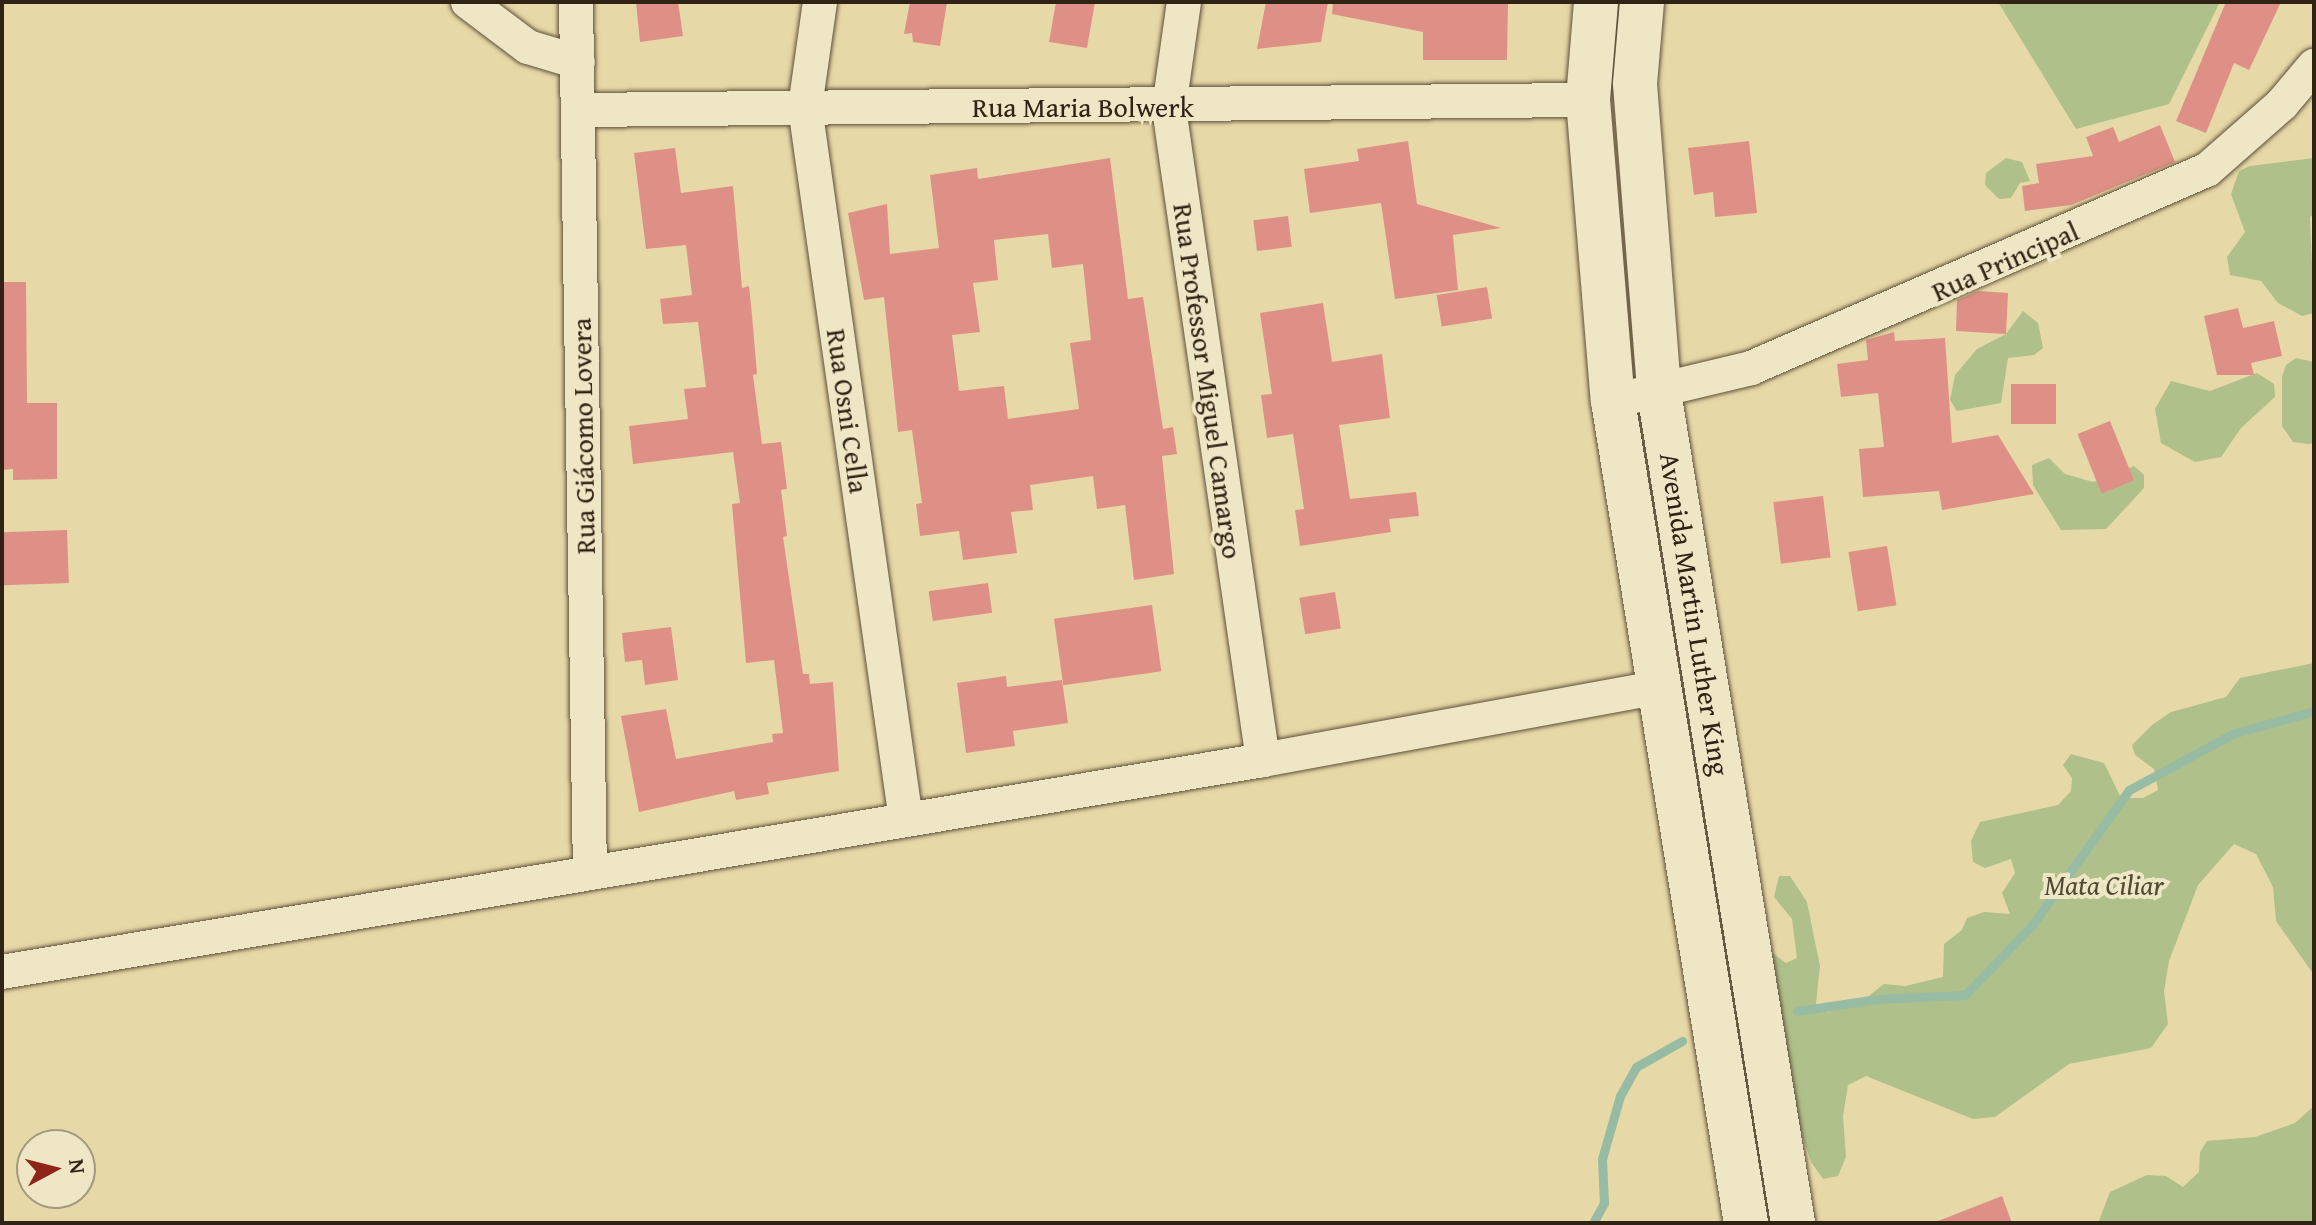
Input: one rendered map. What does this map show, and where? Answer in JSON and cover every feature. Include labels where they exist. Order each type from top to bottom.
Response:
[{"type":"main road","name":"Avenida Martin Luther King","points":[[1596,2],[1588,100],[1613,401],[1662,687],[1746,1223]]},
{"type":"main road","name":"Avenida Martin Luther King","points":[[1642,2],[1635,84],[1659,392],[1793,1223]]},
{"type":"street","points":[[468,2],[528,47],[578,62]]},
{"type":"street","name":"Rua Giácomo Lovera","points":[[576,2],[590,871]]},
{"type":"street","name":"Rua Osni Cella","points":[[820,2],[805,107],[906,820]]},
{"type":"street","name":"Rua Professor Miguel Camargo","points":[[1184,2],[1169,108],[1263,760]]},
{"type":"street","name":"Rua Principal","points":[[1613,401],[1751,368],[2207,170],[2282,104],[2314,66]]},
{"type":"street","name":"Rua Maria Bolwerk","points":[[578,110],[1169,108],[1588,100]]},
{"type":"street","points":[[2,972],[1263,760],[1662,687]]},
{"type":"green space","points":[[1998,2],[2220,2],[2169,104],[2076,129]]},
{"type":"green space","points":[[2006,158],[2022,162],[2030,181],[2020,183],[2011,198],[1999,199],[1985,185],[1986,173]]},
{"type":"green space","points":[[2314,158],[2314,214],[2310,217],[2314,313],[2302,316],[2278,303],[2261,281],[2230,275],[2227,257],[2245,232],[2231,194],[2239,171],[2250,166]]},
{"type":"green space","points":[[2023,311],[2038,323],[2043,348],[2034,355],[2008,358],[2001,403],[1957,411],[1950,400],[1955,375],[1977,349],[2006,334]]},
{"type":"green space","points":[[2296,358],[2314,362],[2314,443],[2293,442],[2282,426],[2282,377],[2286,365]]},
{"type":"green space","points":[[2257,373],[2274,384],[2275,397],[2241,428],[2221,457],[2195,462],[2161,443],[2155,409],[2171,381],[2210,391]]},
{"type":"green space","points":[[2049,458],[2065,474],[2093,482],[2134,466],[2144,475],[2144,488],[2106,529],[2061,530],[2033,485],[2032,465]]},
{"type":"green space","name":"Mata Ciliar","points":[[2314,663],[2314,975],[2276,921],[2273,887],[2256,854],[2234,844],[2198,885],[2169,961],[2164,991],[2168,1024],[2151,1048],[2069,1064],[1995,1117],[1973,1119],[1866,1076],[1848,1085],[1843,1116],[1846,1157],[1838,1176],[1823,1179],[1811,1162],[1775,1054],[1762,945],[1786,963],[1797,958],[1792,919],[1774,897],[1779,876],[1790,876],[1807,902],[1820,966],[1816,1004],[1827,1012],[1861,1002],[1884,984],[1905,986],[1943,977],[1944,944],[1962,930],[1967,918],[1984,912],[2010,914],[2002,893],[2015,873],[2011,859],[1985,868],[1973,862],[1971,841],[1980,822],[2058,805],[2071,791],[2072,778],[2063,765],[2071,754],[2104,763],[2121,798],[2143,798],[2158,790],[2154,769],[2135,755],[2132,745],[2152,725],[2171,712],[2226,697],[2240,678]]},
{"type":"green space","points":[[2314,1106],[2314,1223],[2098,1223],[2110,1192],[2147,1175],[2166,1176],[2183,1187],[2199,1172],[2200,1152],[2207,1141],[2255,1137],[2295,1123]]},
{"type":"building","points":[[636,2],[678,2],[683,36],[640,42]]},
{"type":"building","points":[[910,2],[947,2],[940,46],[913,42],[912,33],[904,34]]},
{"type":"building","points":[[1056,2],[1095,2],[1087,48],[1049,42]]},
{"type":"building","points":[[1266,2],[1328,2],[1321,42],[1257,49]]},
{"type":"building","points":[[1333,2],[1508,2],[1507,60],[1423,60],[1423,32],[1332,14]]},
{"type":"building","points":[[2226,2],[2281,2],[2249,70],[2234,63],[2206,133],[2176,121]]},
{"type":"building","points":[[2160,125],[2175,162],[2071,205],[2025,211],[2022,186],[2039,183],[2036,164],[2093,156],[2086,137],[2113,127],[2119,142]]},
{"type":"building","points":[[1408,141],[1417,204],[1501,228],[1453,235],[1458,290],[1395,299],[1381,203],[1310,213],[1304,169],[1359,161],[1357,149]]},
{"type":"building","points":[[1749,141],[1757,213],[1715,217],[1713,192],[1694,195],[1688,148]]},
{"type":"building","points":[[675,148],[681,193],[733,186],[742,288],[749,286],[757,374],[753,375],[762,444],[781,442],[787,489],[781,490],[787,536],[783,537],[803,674],[809,674],[810,684],[833,682],[839,771],[767,783],[769,794],[736,800],[734,791],[639,812],[621,716],[666,709],[676,759],[773,742],[772,734],[783,733],[774,660],[746,663],[732,504],[740,503],[733,452],[633,464],[629,426],[688,419],[684,389],[706,387],[698,322],[663,324],[660,299],[692,295],[686,245],[646,249],[634,153]]},
{"type":"building","points":[[1110,158],[1128,299],[1143,297],[1163,429],[1173,427],[1177,454],[1162,456],[1174,574],[1134,580],[1125,505],[1097,509],[1093,476],[1030,485],[1033,510],[1011,512],[1017,553],[963,560],[959,531],[920,536],[916,504],[922,503],[912,430],[898,432],[884,297],[864,300],[848,213],[887,204],[890,254],[939,248],[930,175],[977,168],[978,179]],"holes":[[[1048,234],[1052,268],[1083,264],[1091,340],[1070,343],[1079,409],[1008,419],[1004,386],[959,391],[952,335],[980,332],[973,283],[998,280],[994,240]]]},
{"type":"building","points":[[1288,216],[1292,247],[1257,251],[1253,220]]},
{"type":"building","points":[[2,282],[26,282],[27,403],[57,403],[57,479],[13,480],[13,469],[2,470]]},
{"type":"building","points":[[1487,287],[1492,319],[1442,327],[1437,295]]},
{"type":"building","points":[[1978,291],[2008,293],[2006,334],[1956,331],[1957,300]]},
{"type":"building","points":[[1323,303],[1332,362],[1382,354],[1390,418],[1339,425],[1350,499],[1416,492],[1419,516],[1389,519],[1391,532],[1300,546],[1295,510],[1304,509],[1293,434],[1267,438],[1261,395],[1272,394],[1260,313]]},
{"type":"building","points":[[2238,308],[2243,328],[2274,321],[2282,356],[2251,363],[2254,375],[2217,375],[2204,316]]},
{"type":"building","points":[[1894,332],[1895,341],[1945,338],[1952,443],[1998,435],[2034,494],[1942,510],[1939,491],[1863,497],[1859,449],[1884,447],[1878,393],[1841,397],[1837,364],[1868,360],[1866,340]]},
{"type":"building","points":[[2011,384],[2056,384],[2056,424],[2011,424]]},
{"type":"building","points":[[2110,421],[2134,480],[2102,493],[2078,434]]},
{"type":"building","points":[[1823,496],[1831,558],[1781,564],[1773,502]]},
{"type":"building","points":[[67,530],[69,583],[4,585],[2,532]]},
{"type":"building","points":[[1887,546],[1896,605],[1858,611],[1848,552]]},
{"type":"building","points":[[988,583],[992,613],[933,621],[929,591]]},
{"type":"building","points":[[1335,592],[1341,629],[1305,634],[1299,598]]},
{"type":"building","points":[[1152,605],[1161,671],[1063,685],[1054,619]]},
{"type":"building","points":[[671,627],[678,680],[645,685],[642,660],[625,662],[622,633]]},
{"type":"building","points":[[1006,676],[1007,687],[1062,680],[1068,723],[1013,731],[1015,746],[966,753],[957,683]]},
{"type":"building","points":[[2002,1196],[2012,1223],[1938,1223],[1938,1221]]},
{"type":"waterway","points":[[1797,1011],[1877,999],[1965,995],[2033,924],[2129,790],[2232,734],[2314,711]]},
{"type":"waterway","points":[[1593,1223],[1604,1203],[1602,1159],[1620,1096],[1636,1067],[1682,1041]]}]
